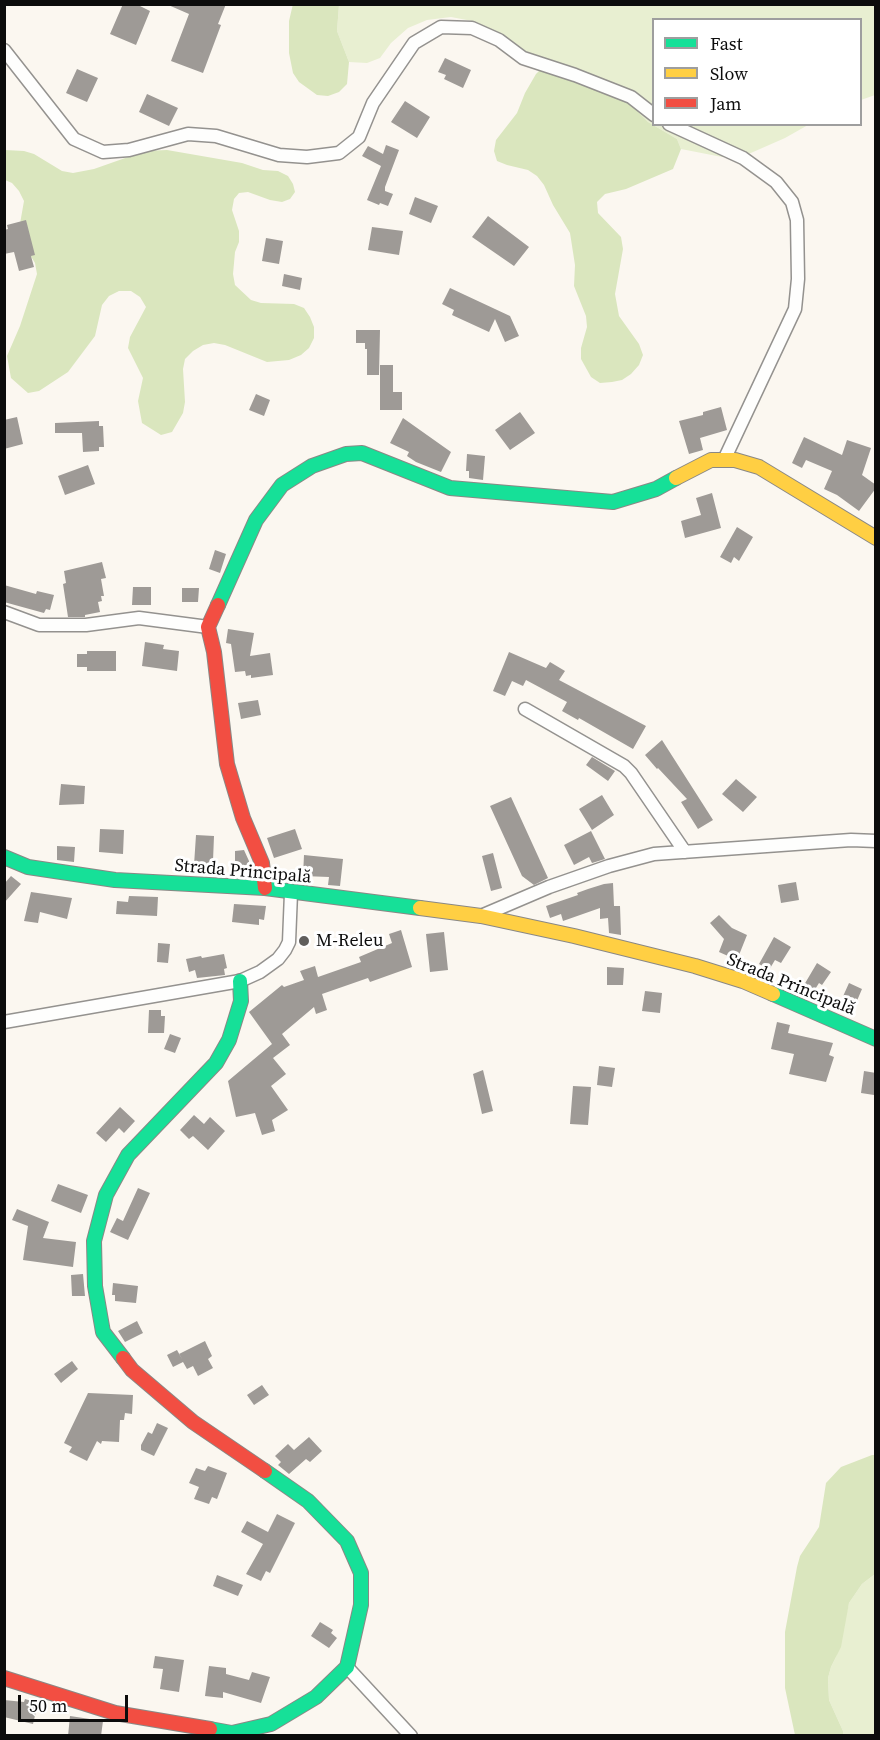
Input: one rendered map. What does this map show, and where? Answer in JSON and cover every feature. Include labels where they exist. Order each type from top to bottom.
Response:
[{"type":"street","points":[[4,50],[74,139],[103,152],[129,150],[188,134],[216,136],[279,155],[307,157],[339,153],[359,137],[373,103],[414,43],[441,27],[472,28],[499,40],[523,58],[631,97],[652,113]]},
{"type":"street","points":[[673,126],[743,158],[776,182],[792,202],[797,220],[798,279],[795,309],[724,460]]},
{"type":"street","points":[[266,888],[262,863],[243,818],[227,764],[214,652],[208,627],[256,519],[282,485],[312,466],[346,454],[362,453],[450,488],[613,502],[656,489],[711,460],[735,460],[759,467],[876,538]]},
{"type":"street","points":[[4,612],[39,625],[86,625],[139,618],[208,627]]},
{"type":"street","points":[[525,709],[624,766],[685,852]]},
{"type":"street","name":"Strada Principală","points":[[481,916],[549,887],[609,866],[654,854],[876,840]]},
{"type":"street","name":"Strada Principală","points":[[4,857],[28,867],[115,880],[266,888],[481,916],[695,966],[743,981],[876,1039]]},
{"type":"street","points":[[4,1022],[240,981],[260,972],[278,959],[285,950],[289,942],[291,893]]},
{"type":"street","points":[[4,1678],[115,1713],[232,1734],[271,1724],[316,1696],[347,1667],[361,1605],[361,1573],[347,1541],[308,1501],[193,1422],[132,1370],[103,1332],[95,1286],[94,1241],[106,1195],[128,1155],[216,1063],[229,1040],[241,1000],[240,981]]},
{"type":"street","points":[[347,1667],[411,1736]]},
{"type":"green space","points":[[293,4],[339,5],[337,31],[349,62],[347,84],[339,92],[328,96],[317,95],[299,82],[293,73],[289,53],[289,21]]},
{"type":"green space","points":[[339,5],[875,5],[875,95],[862,100],[862,18],[652,18],[652,124],[608,81],[556,63],[544,66],[493,32],[472,21],[451,17],[427,20],[408,28],[391,43],[380,58],[367,63],[349,62],[337,31]]},
{"type":"green space","points":[[556,63],[608,81],[652,126],[677,139],[681,149],[673,169],[626,189],[605,194],[597,202],[598,213],[621,237],[623,249],[615,294],[619,316],[639,344],[643,355],[639,365],[622,380],[600,383],[591,377],[581,359],[581,348],[587,327],[586,316],[574,286],[575,265],[570,233],[544,185],[528,170],[497,161],[494,151],[496,140],[517,113],[525,93],[536,74],[544,66]]},
{"type":"green space","points":[[655,126],[806,126],[744,156],[722,157],[681,149],[677,139]]},
{"type":"green space","points":[[5,150],[34,154],[62,171],[73,173],[94,169],[145,151],[167,150],[242,163],[263,170],[278,171],[288,176],[295,192],[290,199],[282,202],[270,200],[248,192],[239,193],[234,199],[232,210],[239,231],[239,242],[235,252],[233,274],[235,285],[251,300],[261,303],[294,304],[304,308],[314,327],[314,338],[309,348],[301,355],[289,360],[267,362],[225,345],[214,343],[203,345],[185,359],[183,413],[172,432],[161,435],[142,423],[138,401],[143,378],[128,348],[130,337],[146,307],[140,297],[131,291],[119,291],[109,296],[102,305],[95,336],[68,372],[39,391],[28,393],[11,378],[7,356],[20,326],[37,274],[35,263],[18,235],[24,201],[12,183],[5,180]]},
{"type":"green space","points":[[876,1455],[875,1574],[862,1584],[849,1603],[841,1647],[828,1678],[829,1700],[843,1735],[795,1735],[785,1688],[785,1632],[800,1556],[819,1527],[826,1483],[841,1467]]},
{"type":"green space","points":[[875,1574],[875,1735],[843,1736],[843,1731],[829,1700],[828,1678],[836,1657],[849,1603],[862,1584]]},
{"type":"building","points":[[123,4],[136,4],[150,11],[136,45],[110,34]]},
{"type":"building","points":[[166,4],[226,4],[218,24],[221,25],[203,73],[171,61],[189,14]]},
{"type":"building","points":[[445,58],[471,70],[463,88],[444,79],[446,75],[438,72]]},
{"type":"building","points":[[77,69],[98,78],[87,102],[66,93]]},
{"type":"building","points":[[147,94],[178,108],[169,126],[139,112]]},
{"type":"building","points":[[405,101],[430,117],[417,138],[391,122]]},
{"type":"building","points":[[386,145],[399,150],[385,187],[385,191],[393,194],[388,206],[367,200],[381,166],[362,156],[368,146],[383,154]]},
{"type":"building","points":[[415,197],[438,206],[431,223],[409,214]]},
{"type":"building","points":[[488,216],[529,247],[514,266],[472,237]]},
{"type":"building","points":[[26,220],[35,255],[31,256],[34,267],[19,271],[14,252],[4,254],[4,230],[8,229],[7,225]]},
{"type":"building","points":[[372,227],[403,231],[399,255],[368,250]]},
{"type":"building","points":[[266,238],[283,241],[279,264],[262,261]]},
{"type":"building","points":[[284,274],[302,278],[300,290],[282,286]]},
{"type":"building","points":[[450,288],[510,316],[519,336],[505,342],[495,319],[489,332],[452,315],[454,310],[442,304]]},
{"type":"building","points":[[356,330],[380,330],[379,375],[367,375],[367,349],[365,349],[365,343],[356,343]]},
{"type":"building","points":[[380,365],[393,365],[393,392],[402,392],[402,410],[380,410]]},
{"type":"building","points":[[256,394],[270,400],[264,416],[249,410]]},
{"type":"building","points":[[721,407],[727,430],[700,438],[703,450],[689,454],[679,421],[703,415],[703,412]]},
{"type":"building","points":[[520,412],[535,433],[510,450],[495,430]]},
{"type":"building","points":[[17,417],[23,444],[4,449],[4,420]]},
{"type":"building","points":[[403,418],[451,452],[441,472],[416,462],[407,456],[409,452],[390,443]]},
{"type":"building","points":[[99,421],[99,426],[103,426],[104,447],[99,447],[99,451],[83,452],[82,433],[55,433],[55,423]]},
{"type":"building","points":[[804,437],[842,455],[847,440],[871,448],[862,475],[876,485],[876,488],[859,511],[837,495],[824,489],[832,471],[806,460],[802,468],[792,463]]},
{"type":"building","points":[[467,454],[485,456],[483,480],[469,478],[469,471],[466,471]]},
{"type":"building","points":[[88,465],[95,484],[65,495],[58,476]]},
{"type":"building","points":[[712,493],[721,528],[685,538],[681,521],[701,515],[696,498]]},
{"type":"building","points":[[737,527],[753,537],[739,561],[734,557],[731,563],[720,557]]},
{"type":"building","points":[[215,550],[226,554],[220,573],[209,569]]},
{"type":"building","points":[[102,562],[106,578],[101,579],[104,596],[101,596],[102,601],[98,602],[100,612],[85,615],[85,617],[68,617],[63,584],[66,583],[64,571]]},
{"type":"building","points":[[4,585],[36,594],[37,591],[54,595],[50,610],[46,609],[44,613],[4,602]]},
{"type":"building","points":[[133,587],[151,587],[151,605],[132,605]]},
{"type":"building","points":[[182,588],[199,588],[198,602],[182,602]]},
{"type":"building","points":[[228,629],[254,633],[250,656],[270,653],[273,675],[251,678],[251,675],[246,676],[245,671],[235,672],[231,644],[226,643]]},
{"type":"building","points":[[145,642],[164,645],[163,649],[179,651],[177,671],[142,666]]},
{"type":"building","points":[[87,651],[116,651],[116,671],[87,671],[87,667],[77,667],[77,654],[87,654]]},
{"type":"building","points":[[509,652],[546,668],[550,662],[565,671],[559,680],[646,726],[633,749],[579,718],[578,720],[562,711],[567,702],[526,680],[523,686],[512,681],[505,696],[493,691]]},
{"type":"building","points":[[258,700],[261,715],[241,719],[238,703]]},
{"type":"building","points":[[662,740],[713,820],[698,829],[681,802],[687,799],[645,755]]},
{"type":"building","points":[[592,757],[615,771],[608,781],[586,765]]},
{"type":"building","points":[[736,779],[757,797],[743,812],[722,794]]},
{"type":"building","points":[[61,784],[85,786],[84,804],[59,805]]},
{"type":"building","points":[[602,795],[614,815],[592,830],[579,809]]},
{"type":"building","points":[[511,797],[548,878],[534,885],[522,876],[490,806]]},
{"type":"building","points":[[100,829],[124,830],[123,854],[99,852]]},
{"type":"building","points":[[295,829],[302,849],[274,858],[267,838]]},
{"type":"building","points":[[591,831],[605,859],[592,863],[589,857],[574,865],[564,845]]},
{"type":"building","points":[[196,835],[214,836],[213,861],[210,861],[210,866],[194,865]]},
{"type":"building","points":[[57,846],[75,847],[74,862],[57,860]]},
{"type":"building","points":[[244,850],[249,861],[249,871],[235,871],[235,851]]},
{"type":"building","points":[[493,853],[502,888],[491,891],[482,856]]},
{"type":"building","points":[[304,855],[343,859],[340,886],[328,885],[329,877],[303,876]]},
{"type":"building","points":[[11,876],[21,884],[4,903],[4,884]]},
{"type":"building","points":[[796,882],[799,900],[781,903],[778,885]]},
{"type":"building","points":[[613,883],[614,906],[620,906],[621,935],[609,933],[608,918],[600,919],[600,908],[563,921],[561,914],[550,918],[546,906],[578,895],[577,893],[588,889]]},
{"type":"building","points":[[31,892],[72,898],[67,919],[40,912],[38,923],[24,921]]},
{"type":"building","points":[[129,896],[158,897],[157,916],[116,914],[117,901],[128,902]]},
{"type":"building","points":[[234,904],[266,906],[264,920],[259,919],[259,925],[232,922]]},
{"type":"building","points":[[719,915],[732,928],[747,935],[737,960],[719,952],[724,939],[710,923]]},
{"type":"building","points":[[401,930],[412,967],[370,982],[368,978],[322,994],[327,1010],[316,1014],[314,1007],[282,1034],[290,1045],[273,1058],[286,1074],[271,1086],[288,1110],[272,1120],[275,1131],[262,1135],[255,1113],[236,1117],[228,1081],[272,1044],[249,1012],[282,985],[284,987],[304,980],[300,971],[315,966],[318,977],[361,962],[359,957],[392,943],[389,934]]},
{"type":"building","points":[[444,932],[448,970],[430,972],[426,934]]},
{"type":"building","points":[[774,937],[791,947],[781,963],[775,960],[769,970],[759,964]]},
{"type":"building","points":[[158,943],[170,944],[168,963],[157,962]]},
{"type":"building","points":[[224,954],[227,968],[224,969],[225,975],[197,978],[195,970],[189,972],[186,959]]},
{"type":"building","points":[[817,963],[831,972],[822,985],[819,983],[814,991],[804,985]]},
{"type":"building","points":[[607,967],[624,968],[623,985],[607,985]]},
{"type":"building","points":[[849,983],[862,989],[853,1010],[840,1003]]},
{"type":"building","points":[[645,991],[662,993],[660,1013],[642,1011]]},
{"type":"building","points":[[149,1010],[161,1010],[161,1016],[165,1016],[164,1033],[148,1033]]},
{"type":"building","points":[[777,1022],[790,1025],[788,1033],[833,1043],[829,1055],[834,1057],[826,1082],[789,1074],[794,1054],[771,1049]]},
{"type":"building","points":[[170,1034],[181,1038],[175,1053],[164,1049]]},
{"type":"building","points":[[599,1066],[615,1068],[612,1087],[597,1085]]},
{"type":"building","points":[[483,1070],[493,1111],[482,1114],[473,1074]]},
{"type":"building","points":[[864,1071],[876,1073],[874,1095],[861,1093]]},
{"type":"building","points":[[573,1086],[591,1087],[588,1125],[570,1124]]},
{"type":"building","points":[[120,1107],[135,1121],[124,1133],[119,1128],[106,1142],[96,1133]]},
{"type":"building","points":[[194,1115],[204,1124],[210,1117],[225,1131],[208,1150],[193,1136],[189,1139],[180,1130]]},
{"type":"building","points":[[58,1184],[88,1195],[81,1213],[51,1201]]},
{"type":"building","points":[[138,1188],[150,1193],[128,1240],[110,1232],[117,1218],[123,1221]]},
{"type":"building","points":[[17,1209],[49,1222],[43,1238],[76,1242],[73,1267],[23,1260],[28,1226],[12,1220]]},
{"type":"building","points":[[83,1274],[85,1296],[72,1296],[71,1275]]},
{"type":"building","points":[[113,1283],[138,1286],[136,1303],[115,1301],[115,1295],[112,1295]]},
{"type":"building","points":[[137,1321],[143,1333],[125,1342],[118,1331]]},
{"type":"building","points":[[205,1341],[212,1356],[208,1359],[213,1368],[198,1376],[193,1366],[187,1369],[183,1362],[173,1367],[167,1355],[177,1350],[179,1354]]},
{"type":"building","points":[[72,1361],[78,1369],[61,1383],[54,1374]]},
{"type":"building","points":[[262,1385],[269,1395],[254,1405],[247,1395]]},
{"type":"building","points":[[88,1393],[133,1395],[132,1414],[125,1413],[124,1420],[120,1420],[119,1442],[102,1441],[101,1444],[97,1441],[87,1461],[69,1452],[72,1447],[64,1443]]},
{"type":"building","points":[[157,1423],[168,1428],[154,1456],[141,1450],[141,1445],[148,1432],[152,1434]]},
{"type":"building","points":[[309,1437],[322,1451],[310,1462],[306,1459],[289,1474],[278,1465],[281,1462],[275,1456],[288,1444],[294,1450]]},
{"type":"building","points":[[208,1466],[227,1473],[217,1499],[212,1497],[209,1504],[194,1499],[199,1487],[189,1483],[196,1468],[205,1471]]},
{"type":"building","points":[[277,1514],[295,1523],[270,1573],[266,1571],[261,1581],[246,1574],[263,1544],[241,1532],[247,1521],[268,1532]]},
{"type":"building","points":[[217,1575],[243,1585],[238,1596],[213,1586]]},
{"type":"building","points":[[320,1622],[333,1630],[331,1633],[337,1638],[329,1648],[311,1636]]},
{"type":"building","points":[[155,1656],[184,1660],[179,1692],[160,1689],[163,1669],[153,1668]]},
{"type":"building","points":[[209,1666],[226,1668],[226,1674],[249,1680],[252,1672],[270,1677],[261,1703],[223,1692],[223,1698],[205,1696]]},
{"type":"building","points":[[25,1699],[38,1703],[33,1724],[4,1717],[4,1700],[24,1702]]},
{"type":"building","points":[[70,1716],[103,1721],[101,1736],[68,1736]]},
{"type":"traffic: fast","points":[[218,605],[256,520],[282,485],[312,466],[346,454],[362,453],[450,488],[613,502],[656,489],[676,478]]},
{"type":"traffic: fast","points":[[4,857],[28,867],[115,880],[265,888],[420,908]]},
{"type":"traffic: fast","points":[[123,1358],[103,1332],[95,1286],[94,1241],[106,1195],[128,1155],[216,1063],[229,1040],[241,1001],[240,981]]},
{"type":"traffic: fast","points":[[773,994],[876,1039]]},
{"type":"traffic: fast","points":[[210,1729],[232,1733],[271,1724],[316,1697],[347,1667],[361,1605],[361,1573],[347,1541],[308,1501],[265,1471]]},
{"type":"traffic: slow","points":[[676,478],[711,460],[735,460],[759,467],[876,538]]},
{"type":"traffic: slow","points":[[420,908],[481,916],[574,936],[695,966],[743,981],[773,994]]},
{"type":"traffic: jam","points":[[218,605],[208,627],[214,652],[227,764],[243,818],[262,863],[265,888]]},
{"type":"traffic: jam","points":[[123,1358],[132,1370],[193,1422],[265,1471]]},
{"type":"traffic: jam","points":[[4,1678],[115,1713],[210,1729]]},
{"type":"place","name":"M-Releu","points":[[304,941]]}]
